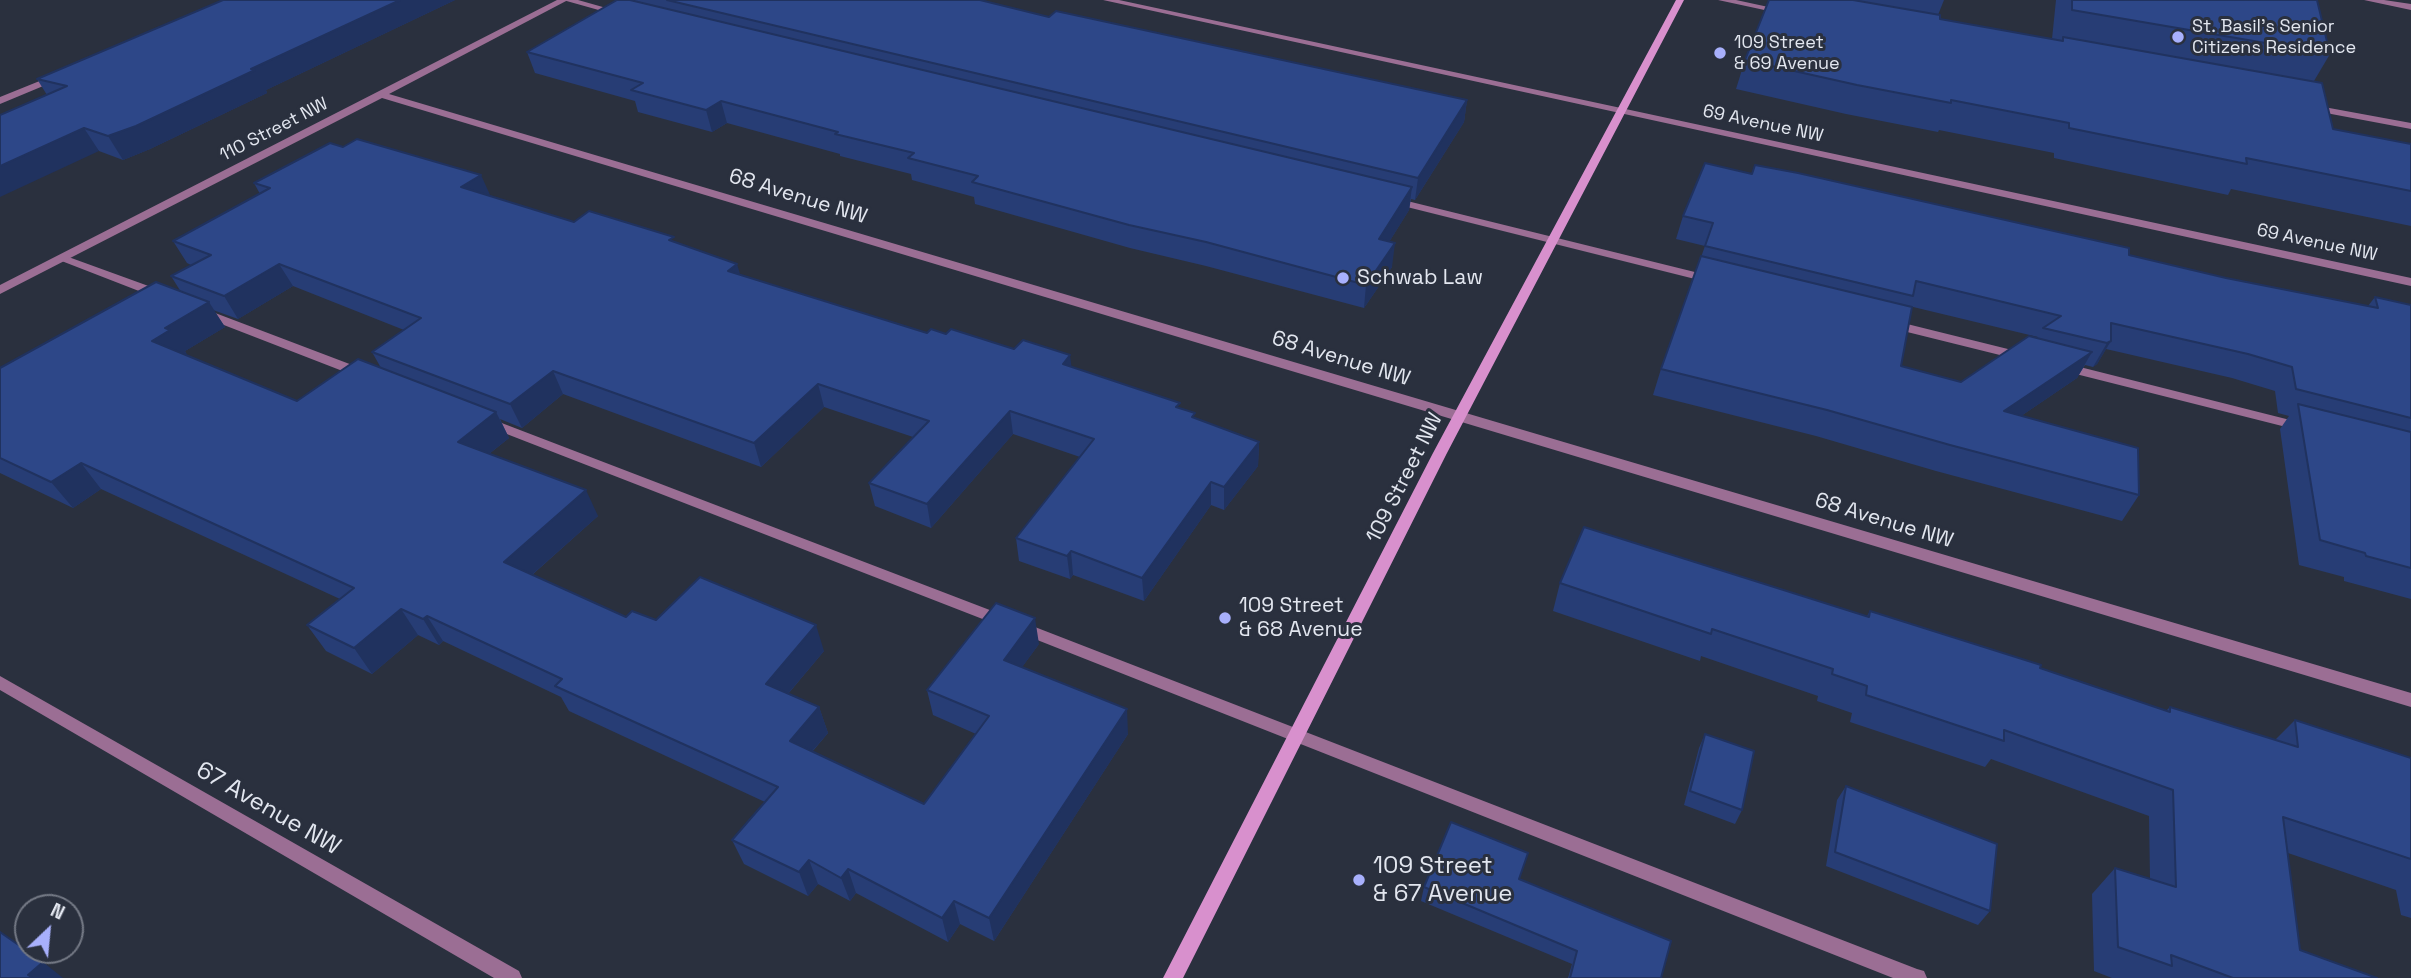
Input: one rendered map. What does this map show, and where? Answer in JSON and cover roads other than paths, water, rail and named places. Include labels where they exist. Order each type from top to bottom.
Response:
[{"type":"main road","name":"109 Street NW","points":[[1173,978],[1460,416],[1680,0]]},
{"type":"street","points":[[565,0],[635,16]]},
{"type":"street","name":"110 Street NW","points":[[0,290],[565,0]]},
{"type":"street","name":"69 Avenue NW","points":[[1107,0],[2411,282]]},
{"type":"street","points":[[1722,0],[1794,13]]},
{"type":"street","points":[[2374,1],[2411,7]]},
{"type":"street","points":[[0,101],[62,75]]},
{"type":"street","name":"68 Avenue NW","points":[[380,94],[2411,700]]},
{"type":"street","points":[[2301,106],[2411,126]]},
{"type":"street","points":[[1381,198],[1719,281]]},
{"type":"street","points":[[63,258],[373,378]]},
{"type":"street","points":[[1882,322],[2031,359]]},
{"type":"street","points":[[2045,363],[2316,430]]},
{"type":"street","points":[[477,418],[1299,735],[1917,978]]},
{"type":"street","name":"67 Avenue NW","points":[[0,682],[512,978]]},
{"type":"place","name":"St. Basil's Senior Citizens Residence","points":[[2178,37]]},
{"type":"place","name":"109 Street & 69 Avenue","points":[[1720,53]]},
{"type":"place","name":"Schwab Law","points":[[1343,278]]},
{"type":"place","name":"109 Street & 68 Avenue","points":[[1225,618]]},
{"type":"place","name":"109 Street & 67 Avenue","points":[[1359,880]]}]
